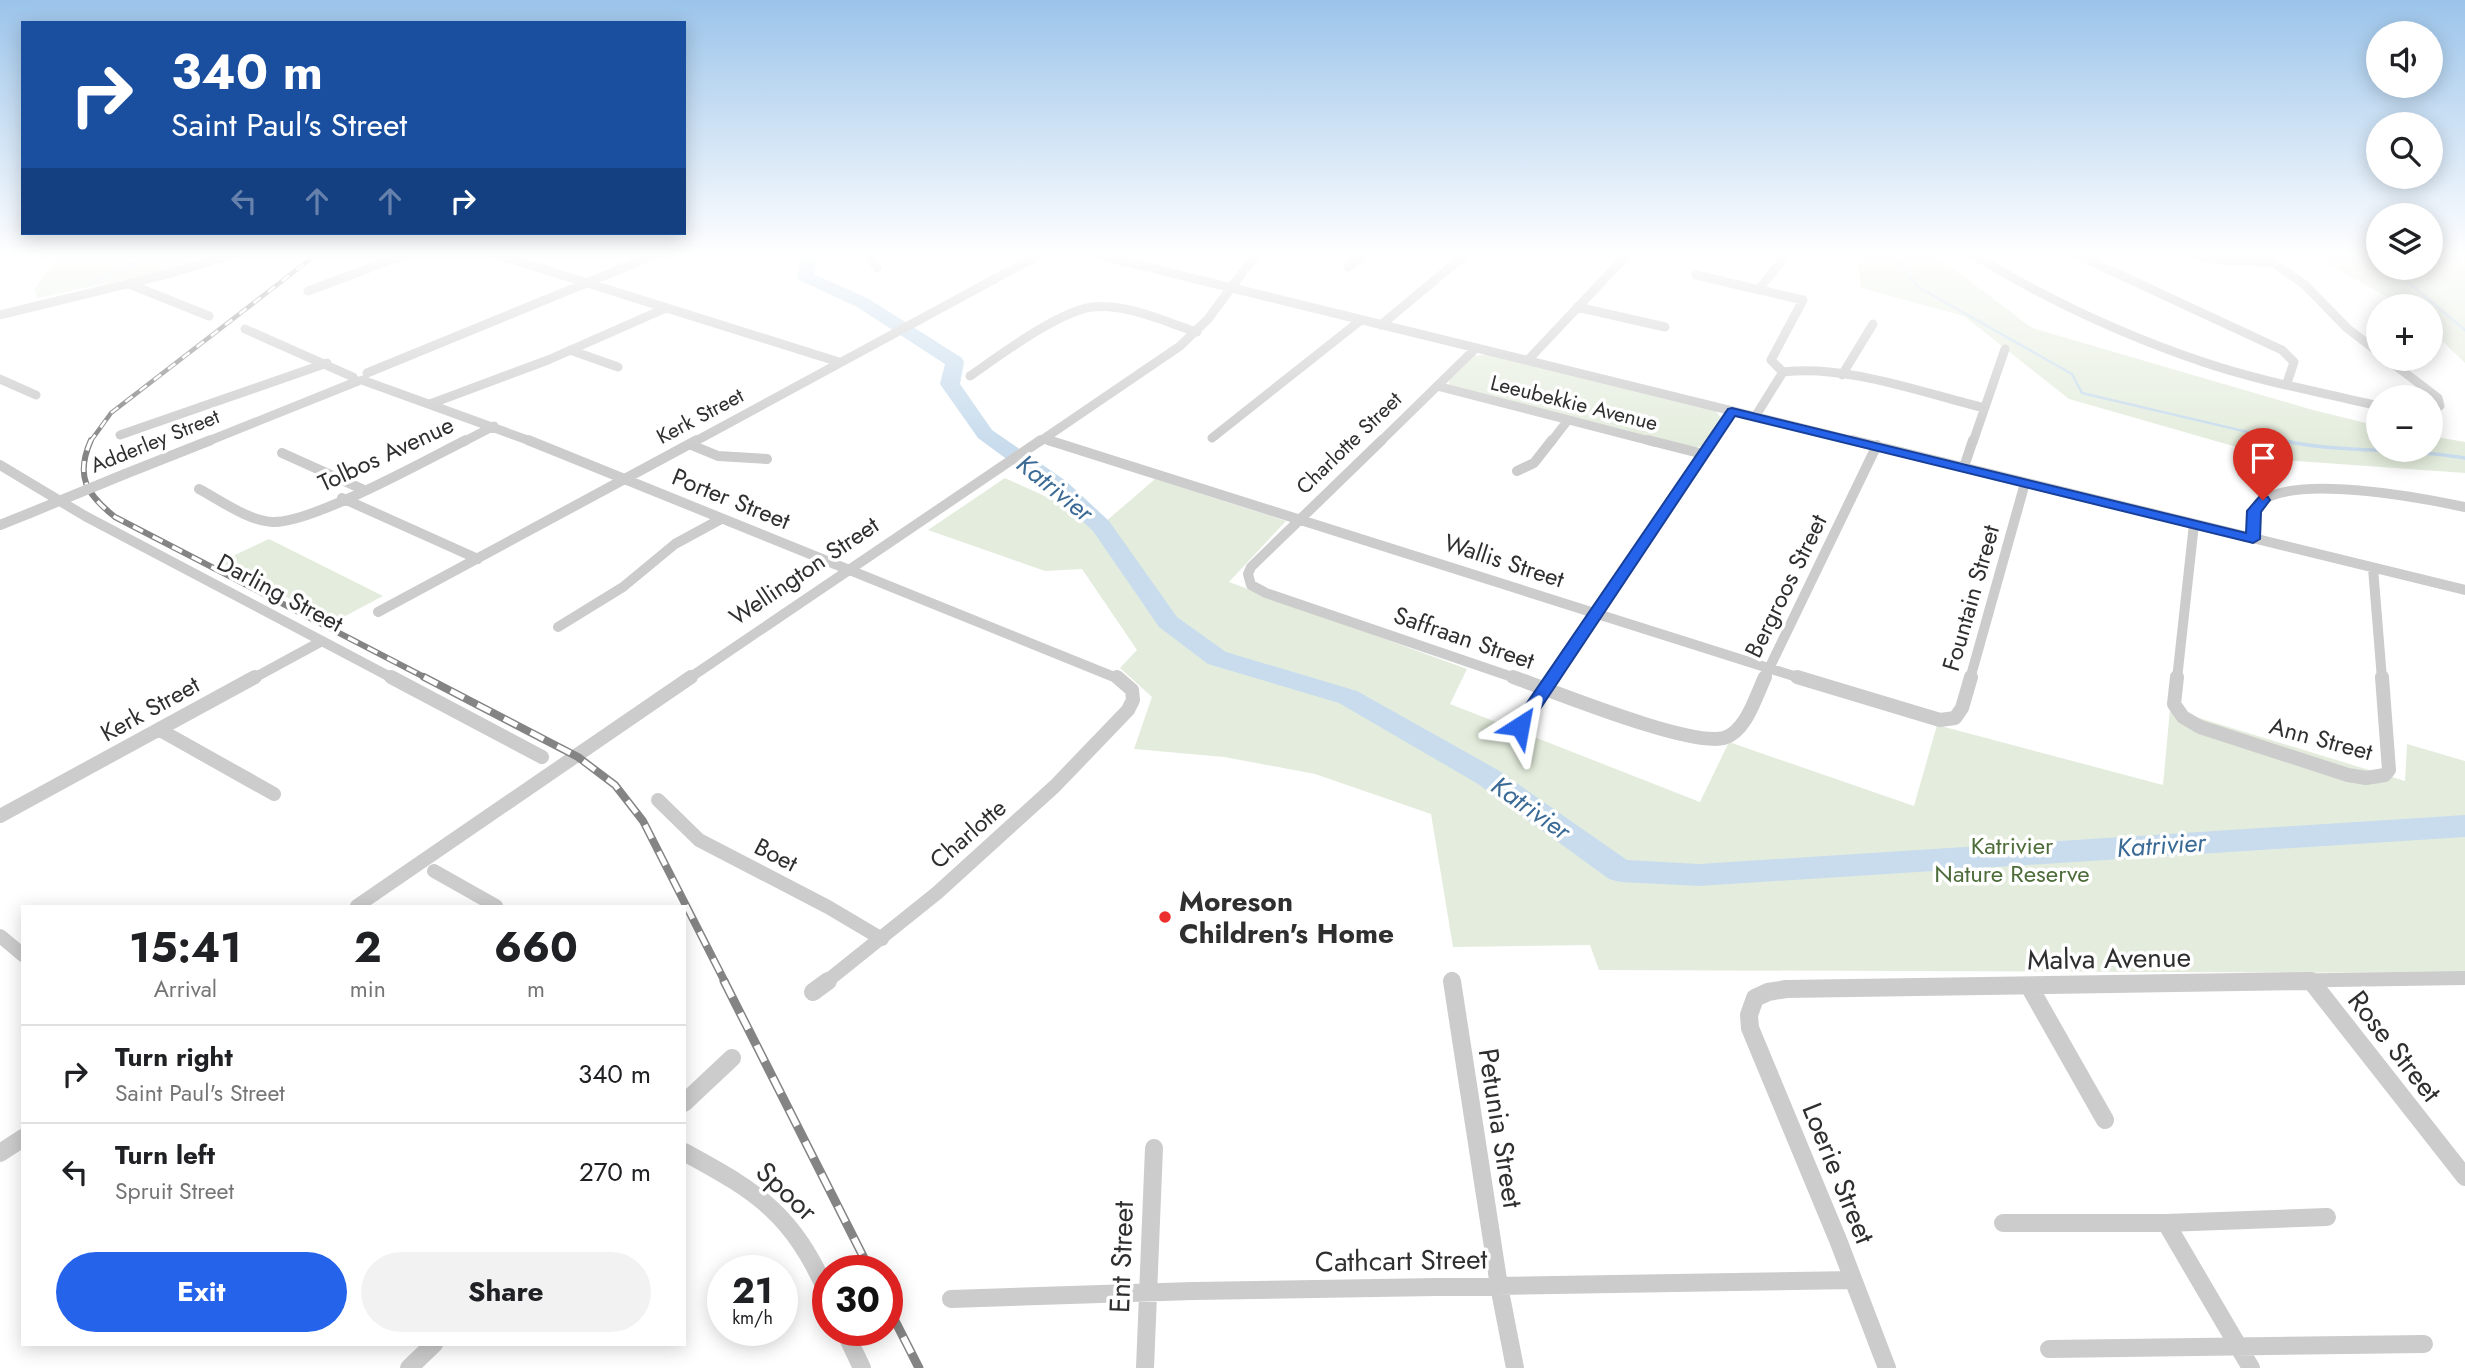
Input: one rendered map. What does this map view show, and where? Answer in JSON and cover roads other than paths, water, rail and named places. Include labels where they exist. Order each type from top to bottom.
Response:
[{"type":"street","name":"Adderley Street","points":[[0,525],[505,318]]},
{"type":"street","points":[[430,404],[643,318]]},
{"type":"street","points":[[698,318],[839,362]]},
{"type":"street","name":"Kerk Street","points":[[378,612],[922,318]]},
{"type":"street","points":[[970,376],[1068,318]]},
{"type":"street","points":[[1145,318],[1197,332]]},
{"type":"street","name":"Wellington Street","points":[[358,905],[1045,439],[1197,332],[1208,318]]},
{"type":"street","points":[[1352,318],[2465,590]]},
{"type":"street","points":[[1381,325],[1390,318]]},
{"type":"street","points":[[1528,360],[1567,318]]},
{"type":"street","points":[[1625,318],[1665,327]]},
{"type":"street","points":[[1783,372],[1772,360],[1773,355],[1794,318]]},
{"type":"street","points":[[2095,318],[2143,341],[2206,363],[2366,403]]},
{"type":"street","points":[[2213,318],[2282,350],[2294,364],[2287,383]]},
{"type":"street","points":[[2337,318],[2366,343]]},
{"type":"street","points":[[1212,438],[1361,320]]},
{"type":"street","points":[[1842,375],[1873,324]]},
{"type":"street","name":"Porter Street","points":[[245,329],[1114,675],[1129,686],[1133,694]]},
{"type":"street","name":"Charlotte Street","points":[[1251,567],[1476,348]]},
{"type":"street","points":[[1964,467],[2005,349]]},
{"type":"street","points":[[569,350],[618,367]]},
{"type":"street","points":[[120,435],[327,363]]},
{"type":"street","points":[[1755,417],[1783,372],[1803,368],[1986,408]]},
{"type":"street","points":[[2403,371],[2421,385]]},
{"type":"street","points":[[0,379],[36,395]]},
{"type":"street","name":"Leeubekkie Avenue","points":[[1437,386],[1703,454]]},
{"type":"street","points":[[1520,726],[1732,411]]},
{"type":"street","points":[[1517,471],[1534,463],[1568,419]]},
{"type":"street","name":"Tolbos Avenue","points":[[199,489],[268,522],[294,520],[494,426]]},
{"type":"street","name":"Wallis Street","points":[[1045,439],[1770,669],[1922,716],[1951,720]]},
{"type":"street","points":[[689,444],[718,456],[767,460]]},
{"type":"street","name":"Bergroos Street","points":[[1725,738],[1742,725],[1877,446]]},
{"type":"street","points":[[282,453],[362,489]]},
{"type":"street","name":"Darling Street","points":[[0,465],[85,516],[542,757]]},
{"type":"street","name":"Fountain Street","points":[[1951,720],[1962,708],[2025,483]]},
{"type":"street","points":[[2253,539],[2254,511],[2258,504],[2271,496],[2299,491],[2391,494],[2465,507]]},
{"type":"street","points":[[342,499],[478,559]]},
{"type":"street","points":[[558,627],[624,587],[675,544],[721,519]]},
{"type":"street","name":"Ann Street","points":[[2193,524],[2174,704],[2187,720],[2210,730],[2348,775],[2366,778],[2385,775],[2389,769],[2373,568]]},
{"type":"street","name":"Saffraan Street","points":[[1251,567],[1248,580],[1256,589],[1690,738],[1725,738]]},
{"type":"street","name":"Kerk Street","points":[[0,817],[322,641]]},
{"type":"street","name":"Charlotte","points":[[813,992],[882,939],[1024,816],[1121,718],[1131,704],[1133,694]]},
{"type":"street","points":[[160,730],[274,794]]},
{"type":"street","name":"Boet","points":[[658,800],[699,840],[828,907],[882,939]]},
{"type":"street","points":[[434,871],[494,905]]},
{"type":"street","points":[[0,936],[21,953]]},
{"type":"street","name":"Malva Avenue","points":[[1755,998],[1768,992],[1786,989],[2465,978]]},
{"type":"street","name":"Petunia Street","points":[[1452,979],[1499,1286],[1515,1368]]},
{"type":"street","name":"Rose Street","points":[[2311,980],[2465,1177]]},
{"type":"street","points":[[2029,986],[2105,1120]]},
{"type":"street","name":"Loerie Street","points":[[1755,998],[1749,1015],[1751,1028],[1887,1368]]},
{"type":"street","points":[[686,1101],[732,1058]]},
{"type":"street","points":[[0,1153],[21,1139]]},
{"type":"street","name":"Ent Street","points":[[1145,1368],[1154,1148]]},
{"type":"street","name":"Spoor","points":[[686,1153],[736,1180],[793,1229],[812,1259]]},
{"type":"street","points":[[2003,1223],[2166,1223],[2327,1217]]},
{"type":"street","points":[[2166,1223],[2252,1368]]},
{"type":"street","name":"Cathcart Street","points":[[951,1299],[1853,1280]]},
{"type":"street","points":[[2049,1349],[2424,1344]]},
{"type":"street","points":[[410,1368],[432,1346]]},
{"type":"street","points":[[852,1346],[862,1368]]},
{"type":"waterway","name":"Katrivier","points":[[886,318],[955,362],[950,384],[985,434],[1058,486],[1101,526],[1168,622],[1217,658],[1348,697],[1488,777],[1620,871],[1699,875],[2465,826]]},
{"type":"waterway","points":[[1973,318],[2072,374],[2082,393],[2283,440]]},
{"type":"waterway","points":[[2450,318],[2465,330]]},
{"type":"waterway","points":[[2283,440],[2327,447],[2465,458]]},
{"type":"waterway","points":[[2283,440],[2290,442]]},
{"type":"railway","points":[[90,441],[111,413],[234,318]]},
{"type":"railway","points":[[90,441],[84,464],[86,483],[90,492],[115,517],[428,679]]},
{"type":"railway","points":[[424,677],[578,757],[615,785],[643,821],[686,905]]},
{"type":"railway","points":[[686,905],[725,982]]},
{"type":"railway","points":[[724,981],[862,1255]]},
{"type":"railway","points":[[903,1336],[919,1368]]},
{"type":"place","name":"Moreson Children's Home","points":[[1165,917]]},
{"type":"park label","name":"Katrivier Nature Reserve","points":[[2012,860]]}]
